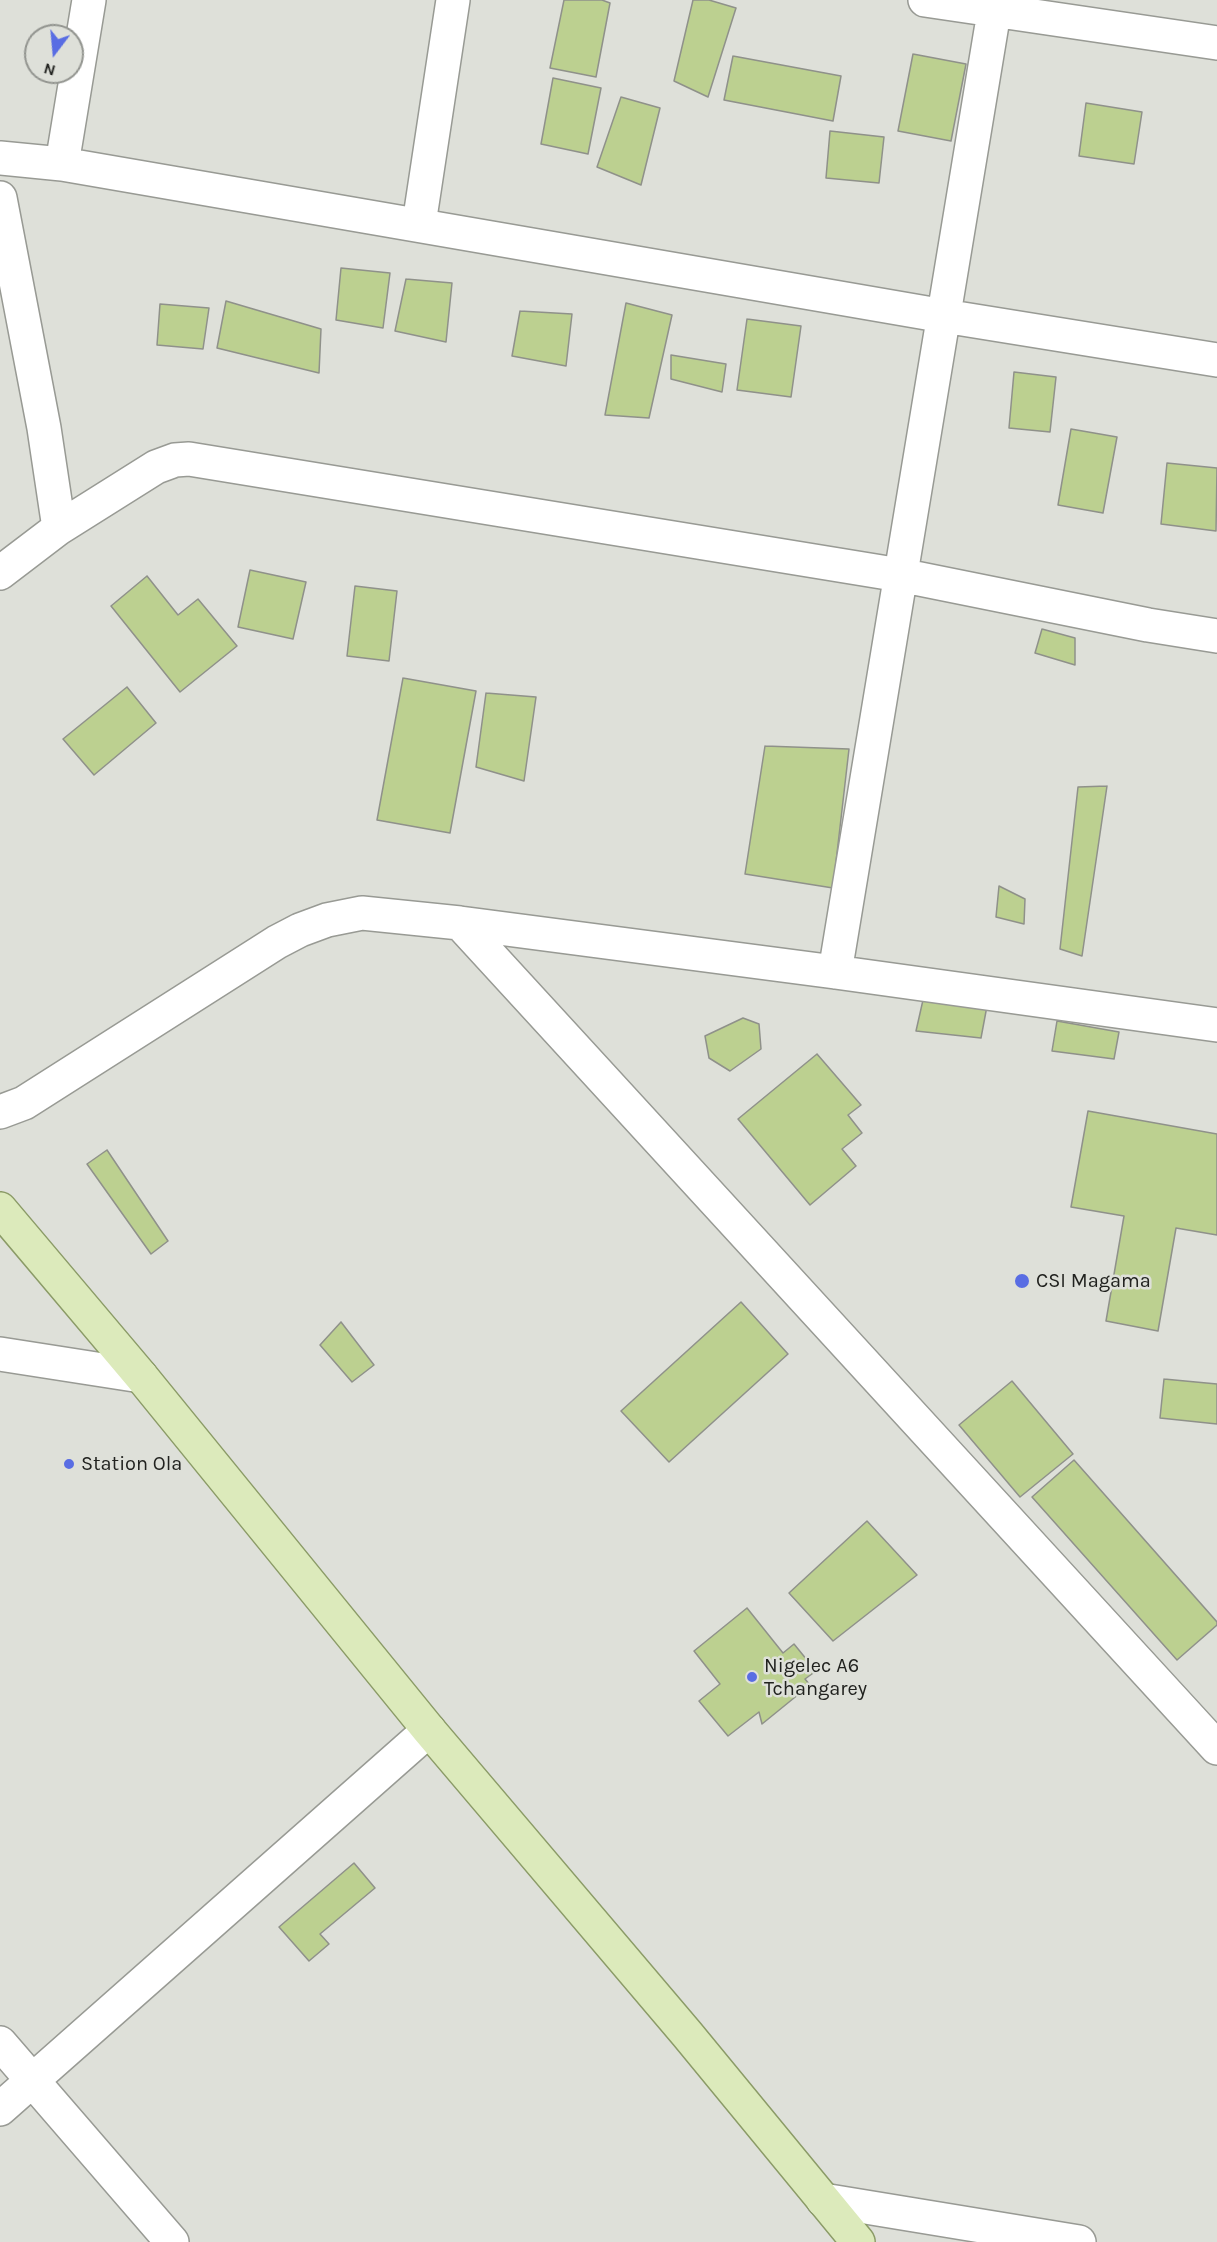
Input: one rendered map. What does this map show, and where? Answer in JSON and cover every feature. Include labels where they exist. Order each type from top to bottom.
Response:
[{"type":"main road","points":[[0,1209],[141,1376],[429,1730],[687,2034],[858,2242]]},
{"type":"street","points":[[62,164],[88,0]]},
{"type":"street","points":[[419,224],[453,0]]},
{"type":"street","points":[[925,0],[995,5],[1217,43]]},
{"type":"street","points":[[835,972],[995,5]]},
{"type":"street","points":[[0,158],[62,164],[944,316],[1217,360]]},
{"type":"street","points":[[0,198],[44,428],[59,528]]},
{"type":"street","points":[[0,573],[59,528],[156,467],[175,460],[189,459],[900,575],[1148,625],[1217,636]]},
{"type":"street","points":[[0,1112],[24,1103],[277,942],[327,920],[362,913],[460,923],[835,972],[1217,1025]]},
{"type":"street","points":[[460,923],[1217,1748]]},
{"type":"street","points":[[0,1354],[141,1376]]},
{"type":"street","points":[[0,2109],[429,1730]]},
{"type":"street","points":[[0,2043],[172,2242]]},
{"type":"street","points":[[823,2200],[1079,2242]]},
{"type":"building","points":[[564,0],[602,0],[610,3],[596,77],[550,68]]},
{"type":"building","points":[[693,0],[709,0],[736,8],[708,97],[674,81]]},
{"type":"building","points":[[913,54],[966,64],[951,141],[898,131]]},
{"type":"building","points":[[733,56],[841,76],[833,121],[724,100]]},
{"type":"building","points":[[553,78],[601,88],[588,154],[541,144]]},
{"type":"building","points":[[621,97],[660,108],[641,185],[597,167]]},
{"type":"building","points":[[1086,103],[1142,112],[1134,164],[1079,156]]},
{"type":"building","points":[[830,131],[884,137],[879,183],[826,178]]},
{"type":"building","points":[[341,268],[390,273],[383,328],[336,320]]},
{"type":"building","points":[[406,279],[452,283],[446,342],[395,331]]},
{"type":"building","points":[[226,301],[321,329],[319,373],[217,348]]},
{"type":"building","points":[[626,303],[672,315],[649,418],[605,415]]},
{"type":"building","points":[[160,304],[209,308],[203,349],[157,345]]},
{"type":"building","points":[[520,311],[572,314],[566,366],[512,356]]},
{"type":"building","points":[[747,319],[801,326],[791,397],[737,390]]},
{"type":"building","points":[[671,355],[726,364],[722,392],[671,379]]},
{"type":"building","points":[[1014,372],[1056,377],[1050,432],[1009,428]]},
{"type":"building","points":[[1071,429],[1117,437],[1103,513],[1058,505]]},
{"type":"building","points":[[1167,463],[1217,468],[1216,531],[1161,524]]},
{"type":"building","points":[[250,570],[306,582],[293,639],[238,627]]},
{"type":"building","points":[[147,576],[178,615],[198,599],[237,646],[180,692],[111,606]]},
{"type":"building","points":[[355,586],[397,591],[389,661],[347,656]]},
{"type":"building","points":[[1042,629],[1075,638],[1075,665],[1035,653]]},
{"type":"building","points":[[403,678],[476,691],[450,833],[377,820]]},
{"type":"building","points":[[127,687],[156,723],[94,775],[63,739]]},
{"type":"building","points":[[486,693],[536,697],[524,781],[476,767]]},
{"type":"building","points":[[765,746],[849,749],[833,888],[745,874]]},
{"type":"building","points":[[1107,786],[1082,956],[1060,949],[1078,787]]},
{"type":"building","points":[[999,886],[1025,899],[1024,924],[996,917]]},
{"type":"building","points":[[923,1000],[987,1006],[981,1038],[916,1031]]},
{"type":"building","points":[[743,1018],[759,1024],[761,1049],[730,1071],[709,1058],[705,1036]]},
{"type":"building","points":[[1057,1021],[1119,1032],[1114,1059],[1052,1051]]},
{"type":"building","points":[[817,1054],[861,1105],[848,1115],[862,1133],[842,1149],[856,1166],[810,1205],[738,1119]]},
{"type":"building","points":[[1088,1111],[1217,1134],[1217,1235],[1176,1228],[1158,1331],[1106,1321],[1124,1216],[1071,1207]]},
{"type":"building","points":[[107,1150],[168,1241],[151,1254],[87,1164]]},
{"type":"building","points":[[741,1302],[788,1354],[669,1462],[621,1411]]},
{"type":"building","points":[[341,1322],[374,1365],[352,1382],[320,1345]]},
{"type":"building","points":[[1164,1379],[1217,1384],[1217,1424],[1160,1418]]},
{"type":"building","points":[[1012,1381],[1073,1454],[1020,1497],[959,1425]]},
{"type":"building","points":[[1074,1460],[1217,1622],[1217,1625],[1177,1660],[1032,1497]]},
{"type":"building","points":[[867,1521],[917,1575],[833,1641],[789,1593]]},
{"type":"building","points":[[747,1608],[783,1653],[794,1644],[816,1671],[805,1679],[810,1685],[762,1724],[759,1712],[728,1736],[699,1701],[720,1684],[694,1651]]},
{"type":"building","points":[[354,1863],[375,1888],[320,1934],[329,1944],[309,1961],[279,1927]]},
{"type":"place","name":"CSI Magama","points":[[1022,1281]]},
{"type":"place","name":"Station Ola","points":[[69,1464]]},
{"type":"place","name":"Nigelec A6 Tchangarey","points":[[752,1677]]}]
